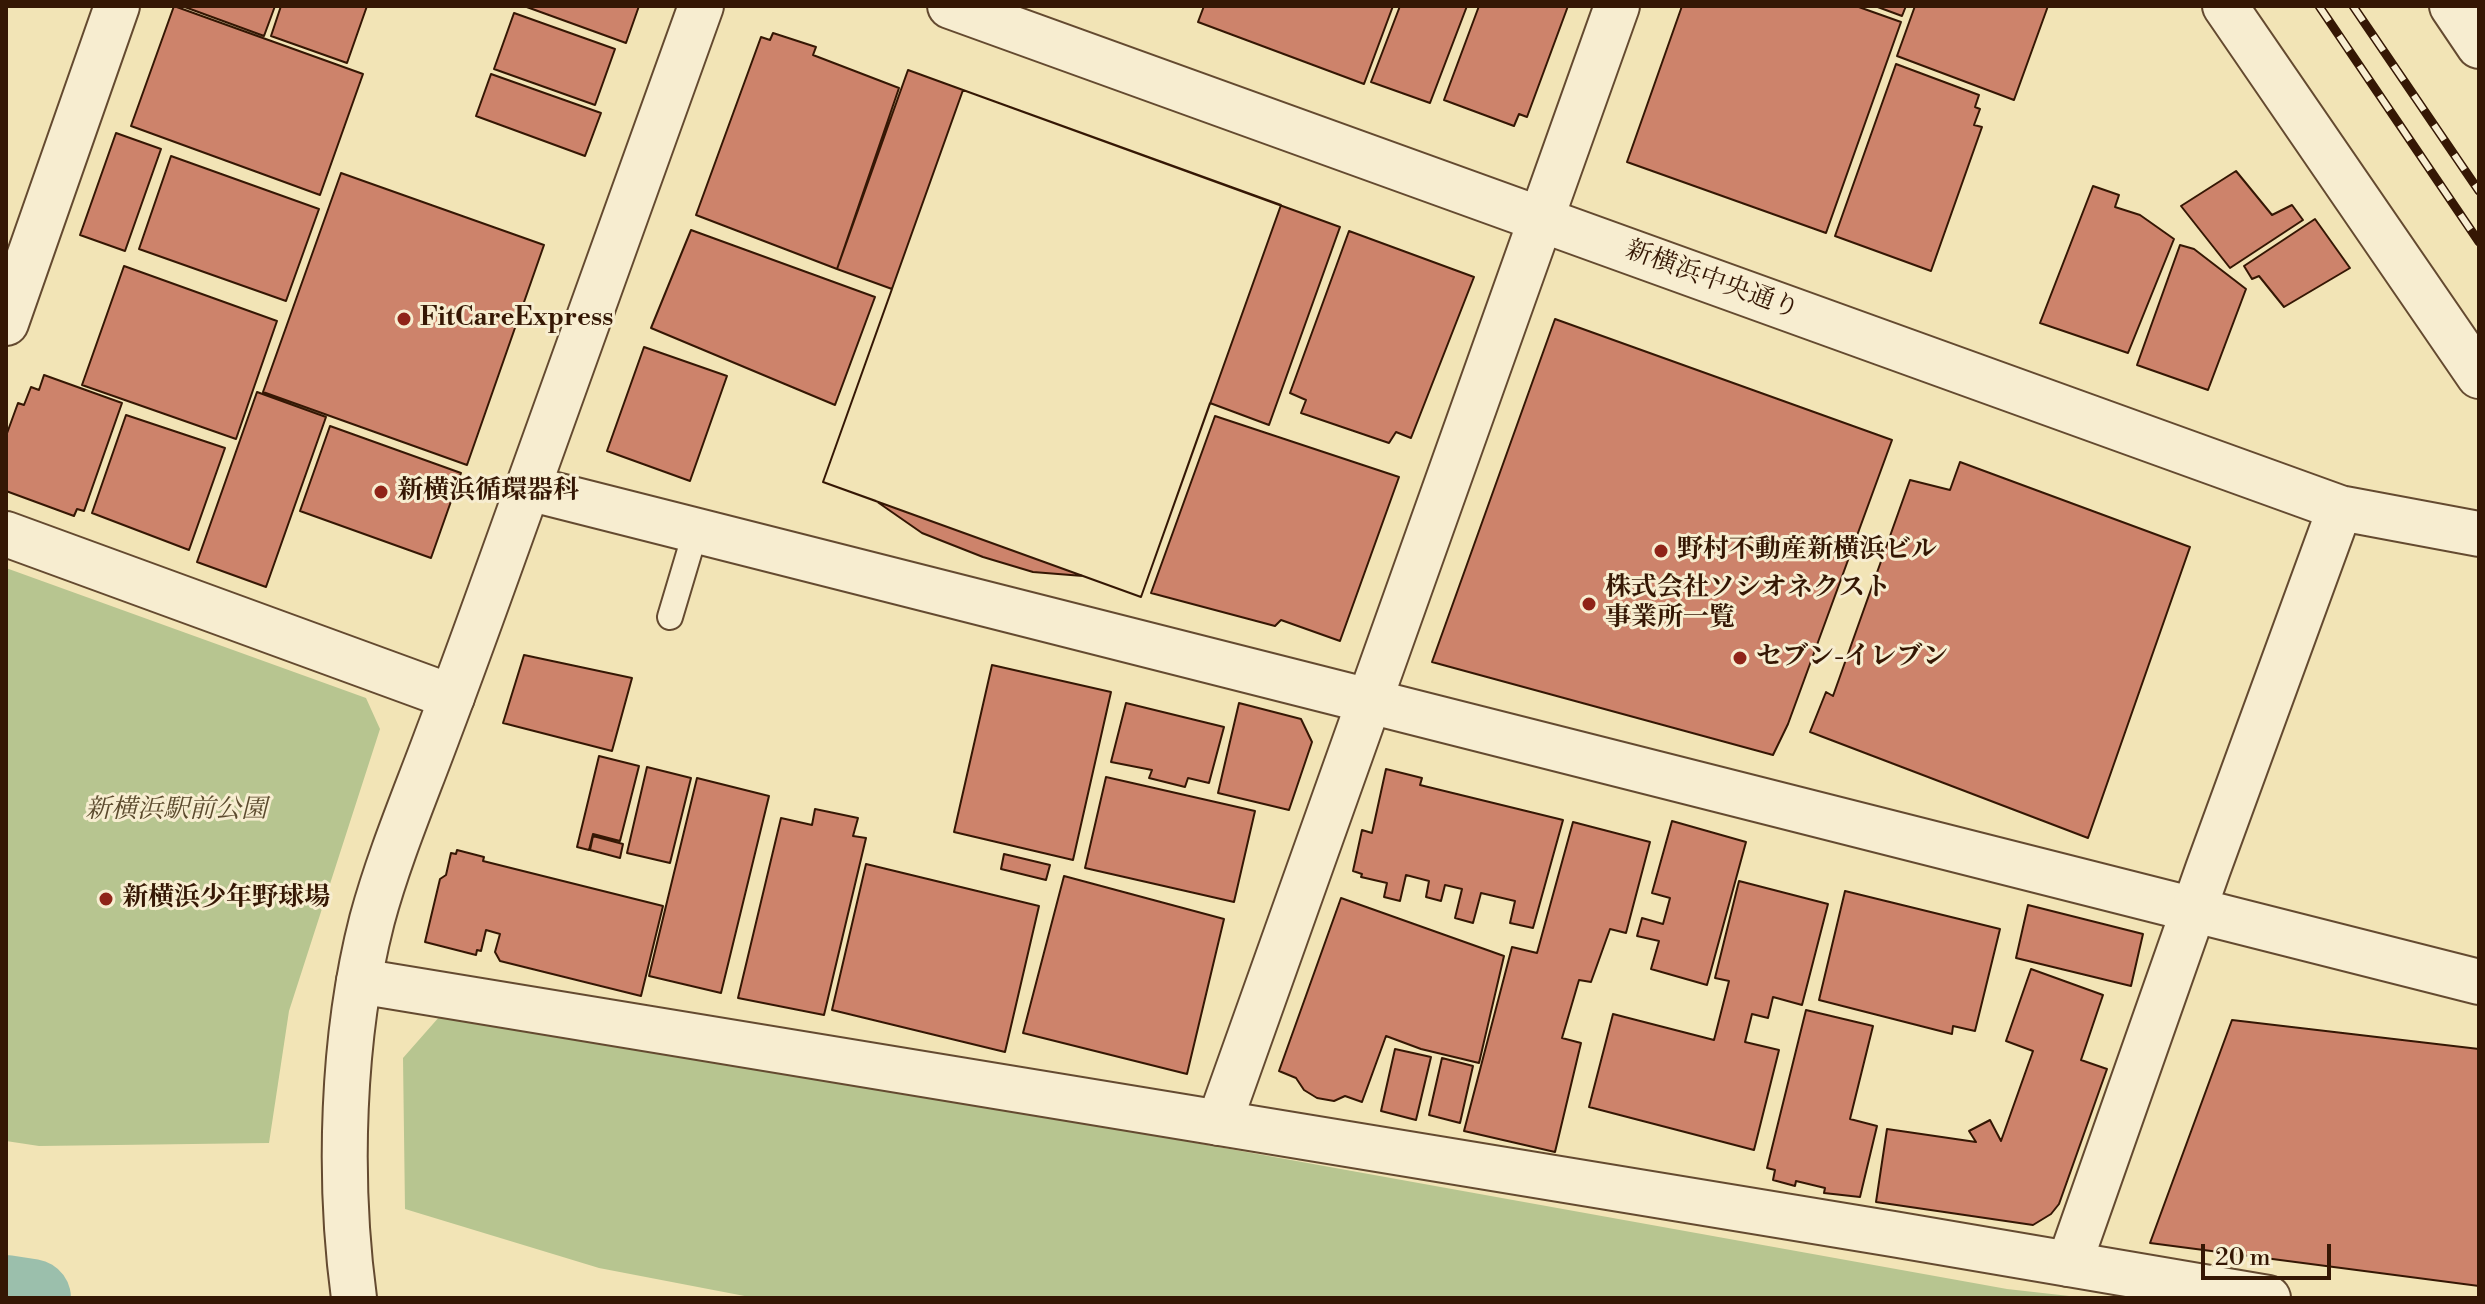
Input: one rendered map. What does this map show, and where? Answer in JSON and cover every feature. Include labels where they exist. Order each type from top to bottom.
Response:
[{"type":"street","points":[[6,323],[117,6]]},
{"type":"street","points":[[354,1298],[346,1207],[346,1125],[352,1034],[372,921],[392,854],[452,697],[701,6]]},
{"type":"street","name":"新横浜中央通り","points":[[950,6],[2340,508],[2479,534]]},
{"type":"street","points":[[1219,1123],[1617,6]]},
{"type":"street","points":[[2225,6],[2479,376]]},
{"type":"street","points":[[2452,6],[2479,46]]},
{"type":"street","points":[[528,488],[2479,982]]},
{"type":"street","points":[[2069,1264],[2340,508]]},
{"type":"street","points":[[6,534],[452,697]]},
{"type":"street","points":[[359,981],[2268,1298]]},
{"type":"lane","points":[[670,617],[696,530]]},
{"type":"green space","name":"新横浜駅前公園","points":[[6,568],[366,698],[380,729],[289,1011],[269,1143],[39,1146],[6,1141]]},
{"type":"green space","points":[[447,1008],[2007,1289],[2087,1298],[755,1298],[599,1268],[405,1209],[403,1058]]},
{"type":"building","points":[[174,6],[363,74],[320,195],[131,126]]},
{"type":"building","points":[[182,6],[275,6],[264,36]]},
{"type":"building","points":[[281,6],[367,6],[347,63],[271,36]]},
{"type":"building","points":[[524,6],[639,6],[626,43]]},
{"type":"building","points":[[1204,6],[1393,6],[1364,84],[1198,22]]},
{"type":"building","points":[[1400,6],[1467,6],[1430,103],[1371,82]]},
{"type":"building","points":[[1479,6],[1568,6],[1527,117],[1519,114],[1514,126],[1444,100]]},
{"type":"building","points":[[1682,6],[1856,6],[1901,22],[1826,233],[1627,162]]},
{"type":"building","points":[[1875,6],[1906,6],[1902,16]]},
{"type":"building","points":[[1915,6],[2048,6],[2014,100],[1897,56]]},
{"type":"building","points":[[514,13],[615,49],[595,105],[494,69]]},
{"type":"building","points":[[773,33],[816,47],[813,55],[899,88],[837,269],[696,215],[761,37],[770,40]]},
{"type":"building","points":[[1896,64],[1979,95],[1975,107],[1980,109],[1974,125],[1982,127],[1931,271],[1835,236]]},
{"type":"building","points":[[908,70],[1340,227],[1269,425],[1210,403],[1141,597],[1083,576],[1033,572],[983,557],[922,533],[876,501],[823,482],[892,289],[837,269]]},
{"type":"building","points":[[491,74],[601,113],[585,156],[476,116]]},
{"type":"building","points":[[963,90],[1281,205],[1141,597],[823,482]]},
{"type":"building","points":[[116,133],[161,149],[125,251],[80,235]]},
{"type":"building","points":[[171,156],[319,209],[286,301],[139,249]]},
{"type":"building","points":[[2236,171],[2272,215],[2292,205],[2303,220],[2230,268],[2181,206]]},
{"type":"building","name":"FitCareExpress","points":[[341,173],[544,245],[467,465],[263,392]]},
{"type":"building","points":[[2093,186],[2119,195],[2115,207],[2140,215],[2174,239],[2128,353],[2040,323]]},
{"type":"building","points":[[2315,219],[2350,268],[2284,307],[2259,276],[2252,279],[2244,266]]},
{"type":"building","points":[[691,230],[875,297],[835,405],[651,328]]},
{"type":"building","points":[[1349,231],[1474,277],[1411,438],[1396,432],[1389,443],[1301,413],[1306,400],[1290,393]]},
{"type":"building","points":[[2180,245],[2194,249],[2246,289],[2208,390],[2137,365]]},
{"type":"building","points":[[124,266],[277,321],[236,439],[82,385]]},
{"type":"building","name":"野村不動産新横浜ビル","points":[[1555,319],[1892,440],[1788,724],[1773,755],[1432,662]]},
{"type":"building","points":[[644,347],[727,376],[690,481],[607,451]]},
{"type":"building","points":[[44,375],[122,403],[84,511],[77,509],[74,516],[6,491],[6,436],[18,403],[24,405],[31,387],[39,390]]},
{"type":"building","points":[[257,392],[326,417],[266,587],[197,562]]},
{"type":"building","points":[[126,415],[225,448],[189,550],[92,513]]},
{"type":"building","points":[[1215,416],[1399,477],[1340,641],[1281,620],[1275,626],[1151,593]]},
{"type":"building","name":"新横浜循環器科","points":[[330,426],[461,473],[431,558],[300,511]]},
{"type":"building","points":[[1960,462],[2190,547],[2088,838],[1810,732],[1826,692],[1833,696],[1910,480],[1950,490]]},
{"type":"building","points":[[524,655],[632,678],[612,751],[503,723]]},
{"type":"building","points":[[992,665],[1111,692],[1073,860],[954,832]]},
{"type":"building","points":[[1126,703],[1224,727],[1209,783],[1188,778],[1185,787],[1149,778],[1152,770],[1111,762]]},
{"type":"building","points":[[1239,703],[1301,719],[1312,742],[1289,810],[1218,793]]},
{"type":"building","points":[[599,756],[639,766],[620,841],[593,834],[589,850],[577,847]]},
{"type":"building","points":[[647,767],[691,778],[670,863],[627,853]]},
{"type":"building","points":[[1386,769],[1422,778],[1420,785],[1563,820],[1533,928],[1510,923],[1515,901],[1481,893],[1473,923],[1455,918],[1462,889],[1445,885],[1441,901],[1426,897],[1429,881],[1406,875],[1400,901],[1384,897],[1387,883],[1361,877],[1362,874],[1353,871],[1362,830],[1372,833]]},
{"type":"building","points":[[1106,777],[1255,811],[1234,902],[1085,868]]},
{"type":"building","points":[[697,778],[769,796],[721,993],[649,976]]},
{"type":"building","points":[[815,809],[858,818],[853,836],[866,838],[824,1015],[738,998],[781,818],[812,825]]},
{"type":"building","points":[[1672,821],[1746,842],[1707,985],[1651,969],[1659,941],[1637,936],[1642,918],[1663,924],[1670,898],[1652,893]]},
{"type":"building","points":[[1573,822],[1650,842],[1626,933],[1610,929],[1591,982],[1579,980],[1562,1038],[1581,1043],[1555,1152],[1464,1131],[1512,947],[1537,953]]},
{"type":"building","points":[[593,836],[623,844],[620,858],[590,850]]},
{"type":"building","points":[[457,850],[484,857],[483,861],[663,906],[641,996],[500,961],[495,952],[500,934],[486,930],[481,951],[477,950],[476,955],[425,942],[440,879],[446,875],[451,853],[456,854]]},
{"type":"building","points":[[1004,854],[1050,865],[1046,880],[1001,869]]},
{"type":"building","points":[[866,864],[1039,906],[1005,1052],[832,1010]]},
{"type":"building","points":[[1064,876],[1224,919],[1187,1074],[1023,1033]]},
{"type":"building","points":[[1739,881],[1828,904],[1802,1005],[1773,997],[1768,1018],[1752,1014],[1745,1042],[1779,1050],[1754,1150],[1589,1107],[1613,1014],[1714,1040],[1729,981],[1715,978]]},
{"type":"building","points":[[1845,891],[2000,929],[1975,1031],[1953,1026],[1952,1034],[1819,1000]]},
{"type":"building","points":[[1341,898],[1504,956],[1479,1063],[1421,1049],[1386,1036],[1362,1102],[1345,1096],[1334,1101],[1317,1098],[1304,1090],[1296,1078],[1279,1071]]},
{"type":"building","points":[[2028,905],[2143,934],[2131,986],[2016,958]]},
{"type":"building","points":[[2031,969],[2103,995],[2081,1060],[2107,1069],[2059,1204],[2051,1214],[2033,1225],[1876,1202],[1887,1129],[1976,1142],[1969,1131],[1990,1120],[2001,1141],[2033,1051],[2006,1041]]},
{"type":"building","points":[[1806,1010],[1873,1026],[1850,1119],[1877,1126],[1860,1197],[1824,1193],[1825,1188],[1796,1181],[1795,1186],[1773,1180],[1775,1170],[1767,1168]]},
{"type":"building","points":[[2232,1020],[2479,1049],[2479,1286],[2150,1243]]},
{"type":"building","points":[[1395,1049],[1431,1057],[1416,1120],[1381,1111]]},
{"type":"building","points":[[1442,1058],[1473,1066],[1460,1123],[1429,1115]]},
{"type":"waterway","points":[[6,1294],[32,1298]]},
{"type":"railway","points":[[2319,6],[2479,242]]},
{"type":"railway","points":[[2353,6],[2479,191]]},
{"type":"place","name":"FitCareExpress","points":[[404,319]]},
{"type":"place","name":"新横浜循環器科","points":[[381,492]]},
{"type":"place","name":"野村不動産新横浜ビル","points":[[1661,551]]},
{"type":"place","name":"株式会社ソシオネクスト 事業所一覧","points":[[1589,604]]},
{"type":"place","name":"セブン-イレブン","points":[[1740,658]]},
{"type":"place","name":"新横浜少年野球場","points":[[106,899]]}]
